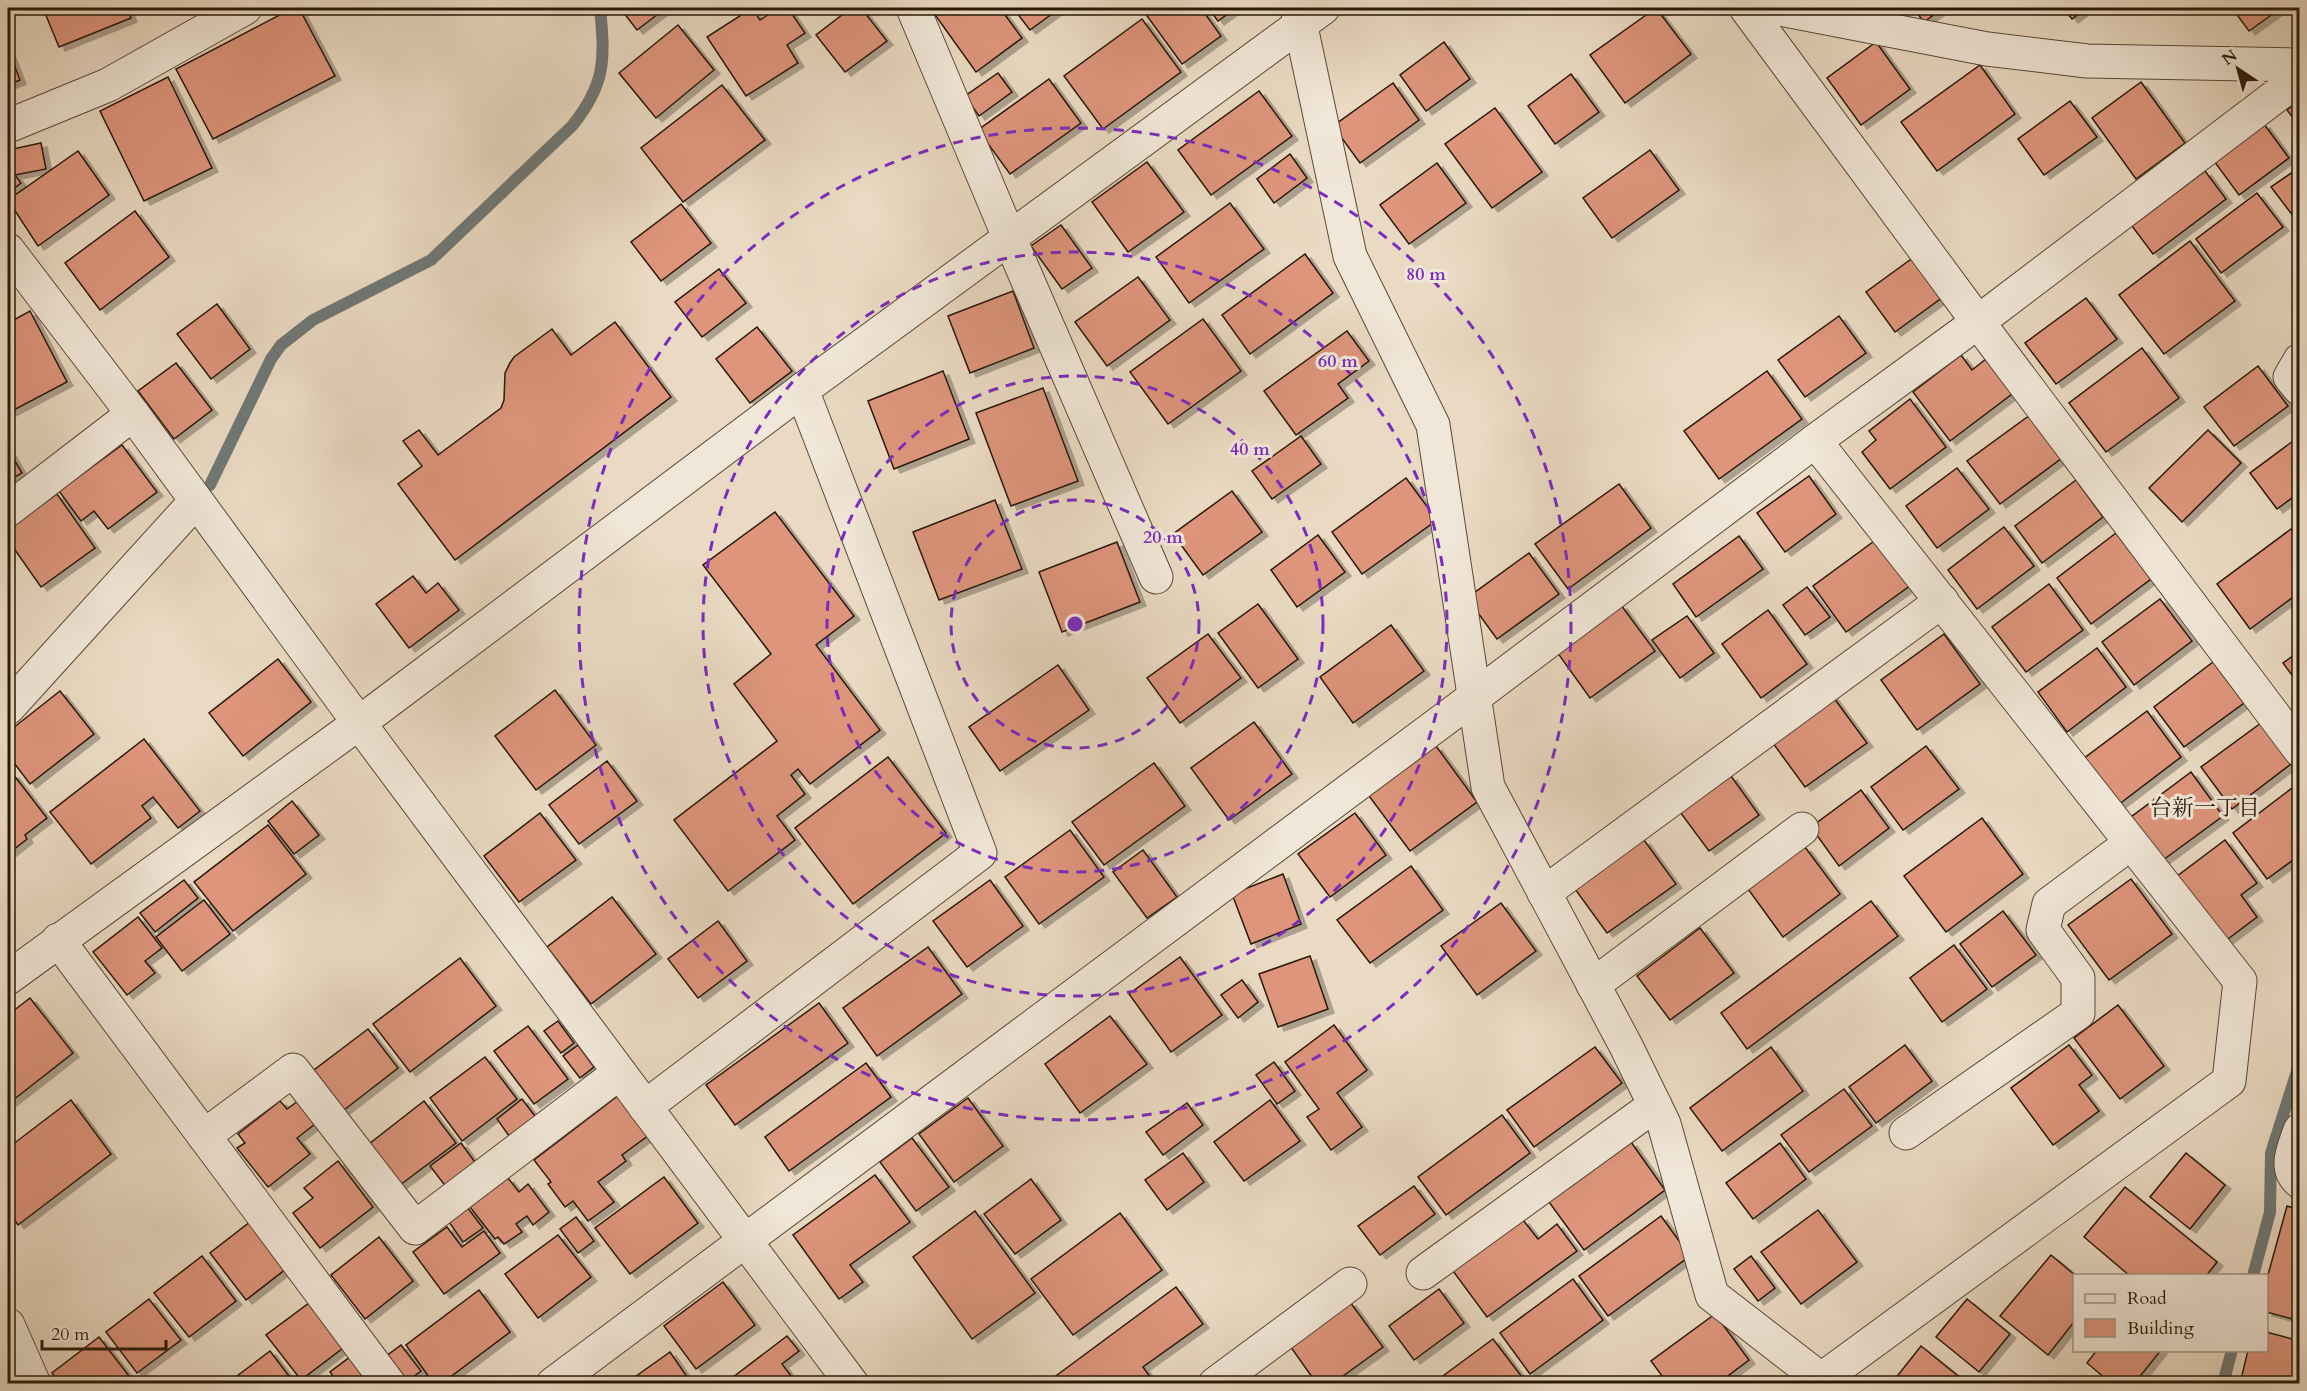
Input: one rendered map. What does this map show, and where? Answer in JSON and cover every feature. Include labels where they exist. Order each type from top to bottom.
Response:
[{"type":"street","points":[[8,126],[108,85],[245,8]]},
{"type":"street","points":[[913,8],[1156,577]]},
{"type":"street","points":[[1746,8],[1978,322],[2300,750]]},
{"type":"street","points":[[1774,8],[1987,49],[2087,61],[2300,65]]},
{"type":"street","points":[[8,978],[359,723],[1307,13],[1350,256],[1433,425],[1488,787],[1626,1046],[1664,1124],[1712,1295],[1821,1382],[2229,1081],[2240,981],[1815,441]]},
{"type":"street","points":[[553,1383],[1815,441],[1978,322],[2289,86],[2300,73]]},
{"type":"street","points":[[8,250],[133,414],[359,723],[852,1383]]},
{"type":"street","points":[[2300,360],[2290,377],[2300,389]]},
{"type":"street","points":[[645,1107],[980,853],[802,390]]},
{"type":"street","points":[[8,510],[133,414]]},
{"type":"street","points":[[8,708],[196,501]]},
{"type":"street","points":[[1544,893],[1942,601]]},
{"type":"street","points":[[1593,985],[1802,829]]},
{"type":"street","points":[[1906,1133],[2078,1012],[2078,978],[2043,930],[2049,904],[2131,843]]},
{"type":"street","points":[[58,940],[389,1383]]},
{"type":"street","points":[[204,1136],[293,1070],[415,1228],[619,1073]]},
{"type":"street","points":[[1423,1273],[1655,1105]]},
{"type":"street","points":[[2300,1130],[2289,1166],[2293,1176],[2300,1182]]},
{"type":"street","points":[[1215,1383],[1350,1284]]},
{"type":"street","points":[[8,1325],[34,1383]]},
{"type":"building","points":[[59,8],[127,8],[131,18],[59,47],[45,13]]},
{"type":"building","points":[[293,8],[299,8],[335,76],[213,139],[176,69]]},
{"type":"building","points":[[620,8],[666,8],[637,30]]},
{"type":"building","points":[[752,8],[760,20],[778,8],[788,8],[805,33],[787,45],[798,63],[746,96],[707,37]]},
{"type":"building","points":[[851,8],[861,8],[887,41],[845,72],[816,35]]},
{"type":"building","points":[[939,8],[1000,8],[1022,38],[976,72],[933,12]]},
{"type":"building","points":[[1013,8],[1060,8],[1030,30]]},
{"type":"building","points":[[1143,8],[1201,8],[1221,36],[1182,64]]},
{"type":"building","points":[[1208,8],[1236,8],[1218,21]]},
{"type":"building","points":[[1656,8],[1691,54],[1625,103],[1590,55]]},
{"type":"building","points":[[1913,8],[1943,8],[1924,22]]},
{"type":"building","points":[[2063,8],[2087,8],[2072,19]]},
{"type":"building","points":[[2232,8],[2281,8],[2249,31]]},
{"type":"building","points":[[1142,19],[1181,72],[1103,129],[1064,76]]},
{"type":"building","points":[[678,25],[714,70],[656,118],[619,73]]},
{"type":"building","points":[[1444,42],[1470,79],[1426,111],[1400,75]]},
{"type":"building","points":[[1876,42],[1910,89],[1861,125],[1827,78]]},
{"type":"building","points":[[8,49],[20,80],[8,85]]},
{"type":"building","points":[[1980,65],[2015,114],[1937,171],[1901,122]]},
{"type":"building","points":[[998,73],[1012,92],[979,116],[965,96]]},
{"type":"building","points":[[1571,74],[1599,112],[1555,144],[1528,106]]},
{"type":"building","points":[[168,77],[212,168],[144,201],[100,111]]},
{"type":"building","points":[[1049,79],[1081,123],[1010,174],[978,130]]},
{"type":"building","points":[[2141,82],[2185,143],[2136,179],[2092,118]]},
{"type":"building","points":[[1393,83],[1419,120],[1360,163],[1333,126]]},
{"type":"building","points":[[722,85],[765,140],[683,202],[641,148]]},
{"type":"building","points":[[1259,91],[1292,136],[1211,195],[1178,150]]},
{"type":"building","points":[[2300,100],[2300,127],[2287,110]]},
{"type":"building","points":[[2070,101],[2097,137],[2044,175],[2018,139]]},
{"type":"building","points":[[1495,108],[1542,172],[1492,208],[1445,144]]},
{"type":"building","points":[[2264,124],[2289,158],[2239,195],[2214,161]]},
{"type":"building","points":[[41,143],[46,169],[15,175],[21,183],[8,193],[8,150]]},
{"type":"building","points":[[1650,150],[1679,190],[1612,238],[1583,198]]},
{"type":"building","points":[[78,151],[109,195],[38,246],[8,200]]},
{"type":"building","points":[[1290,154],[1307,178],[1274,203],[1257,179]]},
{"type":"building","points":[[1147,162],[1184,212],[1128,252],[1092,202]]},
{"type":"building","points":[[1437,163],[1466,203],[1409,244],[1380,205]]},
{"type":"building","points":[[2300,167],[2300,225],[2271,187]]},
{"type":"building","points":[[2205,171],[2226,199],[2153,254],[2132,226]]},
{"type":"building","points":[[2257,193],[2283,227],[2221,273],[2196,239]]},
{"type":"building","points":[[1230,203],[1264,249],[1189,303],[1156,257]]},
{"type":"building","points":[[681,204],[711,243],[661,281],[631,242]]},
{"type":"building","points":[[135,211],[169,257],[100,310],[65,263]]},
{"type":"building","points":[[1061,225],[1092,268],[1062,289],[1031,246]]},
{"type":"building","points":[[2190,241],[2235,301],[2164,354],[2119,295]]},
{"type":"building","points":[[1305,254],[1333,293],[1250,354],[1222,315]]},
{"type":"building","points":[[1914,257],[1943,297],[1895,332],[1866,292]]},
{"type":"building","points":[[719,269],[746,303],[702,337],[675,302]]},
{"type":"building","points":[[1138,277],[1170,320],[1107,366],[1075,322]]},
{"type":"building","points":[[1013,291],[1034,348],[970,373],[948,316]]},
{"type":"building","points":[[2086,298],[2117,339],[2056,384],[2025,343]]},
{"type":"building","points":[[217,304],[250,349],[211,379],[177,334]]},
{"type":"building","points":[[30,311],[67,382],[8,413],[8,323]]},
{"type":"building","points":[[1839,316],[1866,353],[1805,397],[1778,360]]},
{"type":"building","points":[[1203,319],[1241,371],[1168,424],[1130,372]]},
{"type":"building","points":[[615,322],[671,397],[455,560],[398,484],[422,466],[403,441],[419,430],[438,455],[501,408],[504,400],[505,373],[514,357],[552,329],[571,355]]},
{"type":"building","points":[[757,327],[792,371],[750,403],[716,359]]},
{"type":"building","points":[[1347,331],[1369,361],[1338,384],[1348,398],[1296,435],[1264,391]]},
{"type":"building","points":[[2142,348],[2179,398],[2106,452],[2069,403]]},
{"type":"building","points":[[1961,355],[1972,370],[1986,359],[2012,394],[1950,441],[1913,392]]},
{"type":"building","points":[[176,363],[212,410],[174,439],[138,391]]},
{"type":"building","points":[[2258,366],[2288,406],[2234,446],[2204,407]]},
{"type":"building","points":[[943,371],[969,439],[894,469],[868,401]]},
{"type":"building","points":[[1767,371],[1802,419],[1719,479],[1684,431]]},
{"type":"building","points":[[1043,388],[1078,481],[1011,506],[976,413]]},
{"type":"building","points":[[1910,399],[1946,447],[1890,489],[1862,452],[1876,440],[1869,431]]},
{"type":"building","points":[[2030,415],[2062,458],[2000,504],[1967,461]]},
{"type":"building","points":[[2208,430],[2241,463],[2182,522],[2149,488]]},
{"type":"building","points":[[1301,436],[1321,464],[1272,499],[1252,471]]},
{"type":"building","points":[[2293,441],[2300,450],[2300,492],[2277,509],[2250,473]]},
{"type":"building","points":[[122,445],[157,492],[108,529],[94,511],[81,521],[59,491]]},
{"type":"building","points":[[8,449],[22,473],[8,481]]},
{"type":"building","points":[[1957,468],[1989,509],[1937,548],[1906,506]]},
{"type":"building","points":[[1809,476],[1836,514],[1785,552],[1757,513]]},
{"type":"building","points":[[1406,478],[1437,520],[1362,574],[1332,532]]},
{"type":"building","points":[[2076,480],[2103,517],[2042,563],[2015,526]]},
{"type":"building","points":[[1619,484],[1651,528],[1568,589],[1535,544]]},
{"type":"building","points":[[1232,491],[1262,532],[1203,575],[1173,534]]},
{"type":"building","points":[[57,494],[95,548],[41,587],[8,540],[8,529]]},
{"type":"building","points":[[995,500],[1022,569],[939,600],[913,532]]},
{"type":"building","points":[[775,512],[854,616],[816,645],[880,730],[810,784],[798,769],[791,775],[805,794],[777,816],[795,840],[728,891],[674,820],[777,741],[734,684],[771,654],[703,565]]},
{"type":"building","points":[[2004,527],[2034,566],[1977,609],[1948,570]]},
{"type":"building","points":[[2291,529],[2300,541],[2300,592],[2250,629],[2217,584]]},
{"type":"building","points":[[2116,533],[2151,579],[2091,624],[2057,578]]},
{"type":"building","points":[[1318,535],[1345,572],[1297,607],[1271,570]]},
{"type":"building","points":[[1739,536],[1763,569],[1696,617],[1673,584]]},
{"type":"building","points":[[1877,539],[1911,585],[1846,632],[1813,586]]},
{"type":"building","points":[[1117,542],[1140,602],[1062,632],[1039,572]]},
{"type":"building","points":[[1529,553],[1559,594],[1497,639],[1467,598]]},
{"type":"building","points":[[413,576],[426,593],[438,583],[459,610],[409,648],[376,604]]},
{"type":"building","points":[[2049,584],[2083,630],[2026,672],[1992,627]]},
{"type":"building","points":[[1807,587],[1830,617],[1805,635],[1783,605]]},
{"type":"building","points":[[2160,599],[2192,641],[2134,685],[2102,642]]},
{"type":"building","points":[[1258,604],[1298,659],[1258,688],[1218,633]]},
{"type":"building","points":[[1621,605],[1655,651],[1590,698],[1557,652]]},
{"type":"building","points":[[1768,610],[1807,664],[1761,698],[1722,644]]},
{"type":"building","points":[[1687,616],[1714,653],[1680,678],[1652,640]]},
{"type":"building","points":[[1391,625],[1424,671],[1353,723],[1320,677]]},
{"type":"building","points":[[1208,634],[1241,678],[1180,723],[1147,678]]},
{"type":"building","points":[[1944,634],[1980,684],[1917,730],[1881,680]]},
{"type":"building","points":[[2097,648],[2126,687],[2067,732],[2038,692]]},
{"type":"building","points":[[2300,651],[2300,686],[2283,663]]},
{"type":"building","points":[[278,659],[311,702],[243,756],[209,713]]},
{"type":"building","points":[[2213,662],[2244,703],[2184,747],[2154,707]]},
{"type":"building","points":[[1058,665],[1089,710],[1000,771],[969,727]]},
{"type":"building","points":[[555,690],[596,745],[536,790],[495,736]]},
{"type":"building","points":[[60,691],[94,734],[30,784],[8,755],[8,732]]},
{"type":"building","points":[[1831,694],[1867,743],[1805,787],[1770,739]]},
{"type":"building","points":[[2147,711],[2181,757],[2118,805],[2083,759]]},
{"type":"building","points":[[1254,722],[1292,774],[1229,820],[1191,768]]},
{"type":"building","points":[[2261,723],[2291,764],[2232,809],[2201,767]]},
{"type":"building","points":[[144,739],[200,811],[178,828],[153,797],[142,806],[151,818],[91,864],[50,812]]},
{"type":"building","points":[[1436,746],[1477,802],[1410,851],[1369,796]]},
{"type":"building","points":[[1926,746],[1959,789],[1903,830],[1871,787]]},
{"type":"building","points":[[888,757],[946,833],[853,904],[795,828]]},
{"type":"building","points":[[607,761],[637,801],[579,844],[549,805]]},
{"type":"building","points":[[1154,763],[1185,806],[1104,865],[1072,822]]},
{"type":"building","points":[[2191,772],[2223,816],[2163,860],[2131,817]]},
{"type":"building","points":[[13,774],[47,818],[25,835],[27,839],[8,854],[8,779]]},
{"type":"building","points":[[1731,776],[1759,815],[1709,851],[1680,812]]},
{"type":"building","points":[[2296,785],[2300,790],[2300,855],[2267,879],[2233,833]]},
{"type":"building","points":[[1861,790],[1889,828],[1839,866],[1811,827]]},
{"type":"building","points":[[292,801],[319,835],[294,854],[268,821]]},
{"type":"building","points":[[540,813],[576,860],[519,902],[484,856]]},
{"type":"building","points":[[1355,813],[1386,855],[1330,897],[1298,854]]},
{"type":"building","points":[[1982,818],[2023,874],[1946,932],[1904,876]]},
{"type":"building","points":[[268,825],[306,874],[233,931],[194,882]]},
{"type":"building","points":[[1070,830],[1104,877],[1039,924],[1005,877]]},
{"type":"building","points":[[1644,840],[1676,884],[1607,933],[1575,889]]},
{"type":"building","points":[[2225,840],[2257,883],[2241,895],[2257,917],[2220,945],[2172,880]]},
{"type":"building","points":[[1805,847],[1840,894],[1783,937],[1748,889]]},
{"type":"building","points":[[1143,850],[1177,897],[1147,918],[1113,872]]},
{"type":"building","points":[[1411,866],[1443,910],[1370,963],[1337,920]]},
{"type":"building","points":[[1283,874],[1301,924],[1251,944],[1232,894]]},
{"type":"building","points":[[2131,879],[2172,934],[2109,980],[2068,925]]},
{"type":"building","points":[[184,880],[198,898],[155,932],[140,913]]},
{"type":"building","points":[[990,880],[1023,926],[967,967],[933,921]]},
{"type":"building","points":[[612,897],[656,954],[591,1004],[547,947]]},
{"type":"building","points":[[204,900],[230,934],[182,971],[156,937]]},
{"type":"building","points":[[1871,901],[1898,936],[1747,1049],[1721,1013]]},
{"type":"building","points":[[1501,903],[1536,951],[1477,995],[1441,946]]},
{"type":"building","points":[[2003,911],[2036,955],[1992,987],[1960,944]]},
{"type":"building","points":[[138,917],[162,948],[145,961],[155,973],[127,995],[93,952]]},
{"type":"building","points":[[718,921],[747,961],[698,998],[668,959]]},
{"type":"building","points":[[1700,928],[1734,973],[1670,1020],[1637,976]]},
{"type":"building","points":[[1954,945],[1987,989],[1942,1022],[1910,978]]},
{"type":"building","points":[[928,947],[962,994],[877,1056],[843,1008]]},
{"type":"building","points":[[1310,956],[1328,1009],[1278,1027],[1259,974]]},
{"type":"building","points":[[1180,957],[1222,1015],[1171,1052],[1129,994]]},
{"type":"building","points":[[460,958],[496,1006],[410,1072],[373,1024]]},
{"type":"building","points":[[1242,980],[1258,1002],[1238,1018],[1221,995]]},
{"type":"building","points":[[30,998],[73,1053],[8,1104],[8,1015]]},
{"type":"building","points":[[819,1003],[848,1043],[735,1125],[706,1085]]},
{"type":"building","points":[[2118,1005],[2164,1066],[2120,1099],[2074,1038]]},
{"type":"building","points":[[1110,1016],[1147,1064],[1080,1113],[1045,1064]]},
{"type":"building","points":[[558,1021],[574,1043],[561,1053],[544,1031]]},
{"type":"building","points":[[1334,1025],[1367,1070],[1337,1093],[1362,1127],[1331,1150],[1307,1117],[1319,1109],[1285,1062]]},
{"type":"building","points":[[528,1026],[568,1079],[534,1104],[494,1051]]},
{"type":"building","points":[[368,1029],[398,1068],[344,1110],[314,1070]]},
{"type":"building","points":[[578,1045],[594,1067],[580,1078],[563,1056]]},
{"type":"building","points":[[1905,1045],[1932,1081],[1876,1123],[1849,1087]]},
{"type":"building","points":[[2069,1045],[2092,1075],[2079,1085],[2099,1111],[2053,1145],[2011,1088]]},
{"type":"building","points":[[1595,1047],[1622,1083],[1534,1147],[1507,1110]]},
{"type":"building","points":[[1771,1047],[1803,1091],[1722,1151],[1690,1108]]},
{"type":"building","points":[[485,1057],[517,1099],[462,1141],[430,1098]]},
{"type":"building","points":[[1274,1062],[1295,1091],[1277,1104],[1256,1075]]},
{"type":"building","points":[[866,1063],[891,1097],[789,1171],[765,1137]]},
{"type":"building","points":[[1844,1089],[1872,1126],[1809,1172],[1781,1135]]},
{"type":"building","points":[[619,1095],[649,1135],[622,1155],[626,1161],[598,1182],[614,1202],[588,1221],[573,1201],[565,1207],[548,1184],[551,1182],[534,1160]]},
{"type":"building","points":[[968,1098],[1003,1146],[954,1182],[919,1134]]},
{"type":"building","points":[[522,1099],[538,1120],[512,1140],[497,1119]]},
{"type":"building","points":[[71,1100],[111,1154],[18,1225],[8,1210],[8,1148]]},
{"type":"building","points":[[1270,1100],[1300,1141],[1244,1181],[1214,1142]]},
{"type":"building","points":[[280,1101],[287,1109],[298,1101],[315,1124],[297,1138],[310,1154],[268,1187],[237,1148],[245,1143],[238,1134]]},
{"type":"building","points":[[424,1101],[456,1143],[400,1185],[369,1144]]},
{"type":"building","points":[[1187,1103],[1203,1125],[1163,1155],[1146,1132]]},
{"type":"building","points":[[1502,1115],[1530,1153],[1446,1215],[1418,1177]]},
{"type":"building","points":[[912,1138],[949,1187],[916,1211],[880,1162]]},
{"type":"building","points":[[1631,1142],[1665,1190],[1584,1250],[1549,1202]]},
{"type":"building","points":[[461,1143],[477,1165],[447,1188],[430,1166]]},
{"type":"building","points":[[1780,1143],[1806,1179],[1753,1219],[1726,1183]]},
{"type":"building","points":[[1183,1153],[1204,1182],[1167,1210],[1145,1180]]},
{"type":"building","points":[[2186,1153],[2225,1185],[2190,1229],[2150,1197]]},
{"type":"building","points":[[338,1161],[373,1207],[320,1248],[293,1213],[313,1198],[304,1188]]},
{"type":"building","points":[[875,1175],[910,1222],[850,1265],[863,1282],[839,1299],[793,1235]]},
{"type":"building","points":[[664,1177],[698,1223],[630,1274],[595,1228]]},
{"type":"building","points":[[508,1178],[519,1192],[528,1184],[549,1212],[533,1225],[527,1216],[516,1224],[522,1232],[504,1244],[498,1237],[495,1239],[470,1207]]},
{"type":"building","points":[[1031,1179],[1061,1220],[1015,1254],[984,1214]]},
{"type":"building","points":[[1414,1186],[1435,1214],[1380,1255],[1358,1226]]},
{"type":"building","points":[[2125,1187],[2217,1262],[2208,1274],[2128,1274],[2084,1237]]},
{"type":"building","points":[[2287,1206],[2300,1210],[2300,1321],[2268,1313],[2268,1275]]},
{"type":"building","points":[[467,1207],[483,1228],[463,1242],[449,1222]]},
{"type":"building","points":[[1818,1210],[1857,1262],[1801,1304],[1761,1252]]},
{"type":"building","points":[[975,1211],[1035,1293],[972,1339],[913,1257]]},
{"type":"building","points":[[1120,1213],[1162,1270],[1073,1335],[1031,1279]]},
{"type":"building","points":[[1661,1216],[1690,1256],[1608,1316],[1579,1276]]},
{"type":"building","points":[[576,1217],[594,1241],[578,1253],[560,1229]]},
{"type":"building","points":[[255,1218],[291,1265],[246,1300],[210,1253]]},
{"type":"building","points":[[1523,1220],[1538,1239],[1557,1224],[1577,1251],[1487,1317],[1453,1271]]},
{"type":"building","points":[[447,1227],[462,1247],[484,1231],[500,1253],[444,1294],[413,1252]]},
{"type":"building","points":[[558,1235],[591,1277],[538,1318],[505,1274]]},
{"type":"building","points":[[379,1237],[413,1281],[365,1319],[331,1275]]},
{"type":"building","points":[[2051,1255],[2074,1274],[2073,1323],[2048,1355],[2000,1316]]},
{"type":"building","points":[[202,1256],[236,1301],[189,1337],[154,1293]]},
{"type":"building","points":[[1751,1256],[1775,1288],[1758,1301],[1734,1269]]},
{"type":"building","points":[[1573,1279],[1603,1320],[1530,1374],[1500,1333]]},
{"type":"building","points":[[723,1282],[755,1325],[696,1369],[664,1326]]},
{"type":"building","points":[[1176,1287],[1203,1324],[1143,1367],[1153,1381],[1150,1384],[1045,1384]]},
{"type":"building","points":[[1439,1289],[1464,1323],[1414,1360],[1389,1326]]},
{"type":"building","points":[[479,1290],[510,1332],[441,1384],[434,1384],[406,1345]]},
{"type":"building","points":[[149,1299],[181,1340],[137,1373],[106,1332]]},
{"type":"building","points":[[1967,1299],[2010,1334],[1979,1372],[1936,1337]]},
{"type":"building","points":[[313,1300],[347,1345],[301,1380],[266,1335]]},
{"type":"building","points":[[1350,1302],[1383,1347],[1332,1384],[1317,1384],[1290,1346]]},
{"type":"building","points":[[1715,1314],[1749,1360],[1717,1384],[1668,1384],[1651,1361]]},
{"type":"building","points":[[2268,1333],[2300,1341],[2300,1384],[2240,1384],[2248,1352],[2268,1352]]},
{"type":"building","points":[[787,1336],[799,1351],[782,1364],[797,1384],[724,1384]]},
{"type":"building","points":[[99,1337],[132,1380],[128,1384],[60,1384],[52,1373]]},
{"type":"building","points":[[1493,1339],[1525,1381],[1521,1384],[1432,1384]]},
{"type":"building","points":[[401,1345],[421,1371],[405,1383],[385,1357]]},
{"type":"building","points":[[1921,1346],[1968,1384],[1891,1384]]},
{"type":"building","points":[[270,1351],[295,1384],[231,1384],[229,1382]]},
{"type":"building","points":[[670,1352],[692,1384],[625,1384]]},
{"type":"building","points":[[2095,1352],[2159,1352],[2134,1384],[2112,1384],[2087,1363]]},
{"type":"building","points":[[354,1354],[369,1384],[339,1384],[330,1372]]},
{"type":"waterway","points":[[210,485],[271,359],[281,345],[313,320],[431,260],[572,126],[591,97],[601,70],[603,42],[600,8]]},
{"type":"waterway","points":[[2254,1274],[2270,1212],[2271,1153],[2300,1062]]},
{"type":"waterway","points":[[2223,1384],[2231,1352]]},
{"type":"district","name":"台新一丁目","points":[[2205,807]]}]
